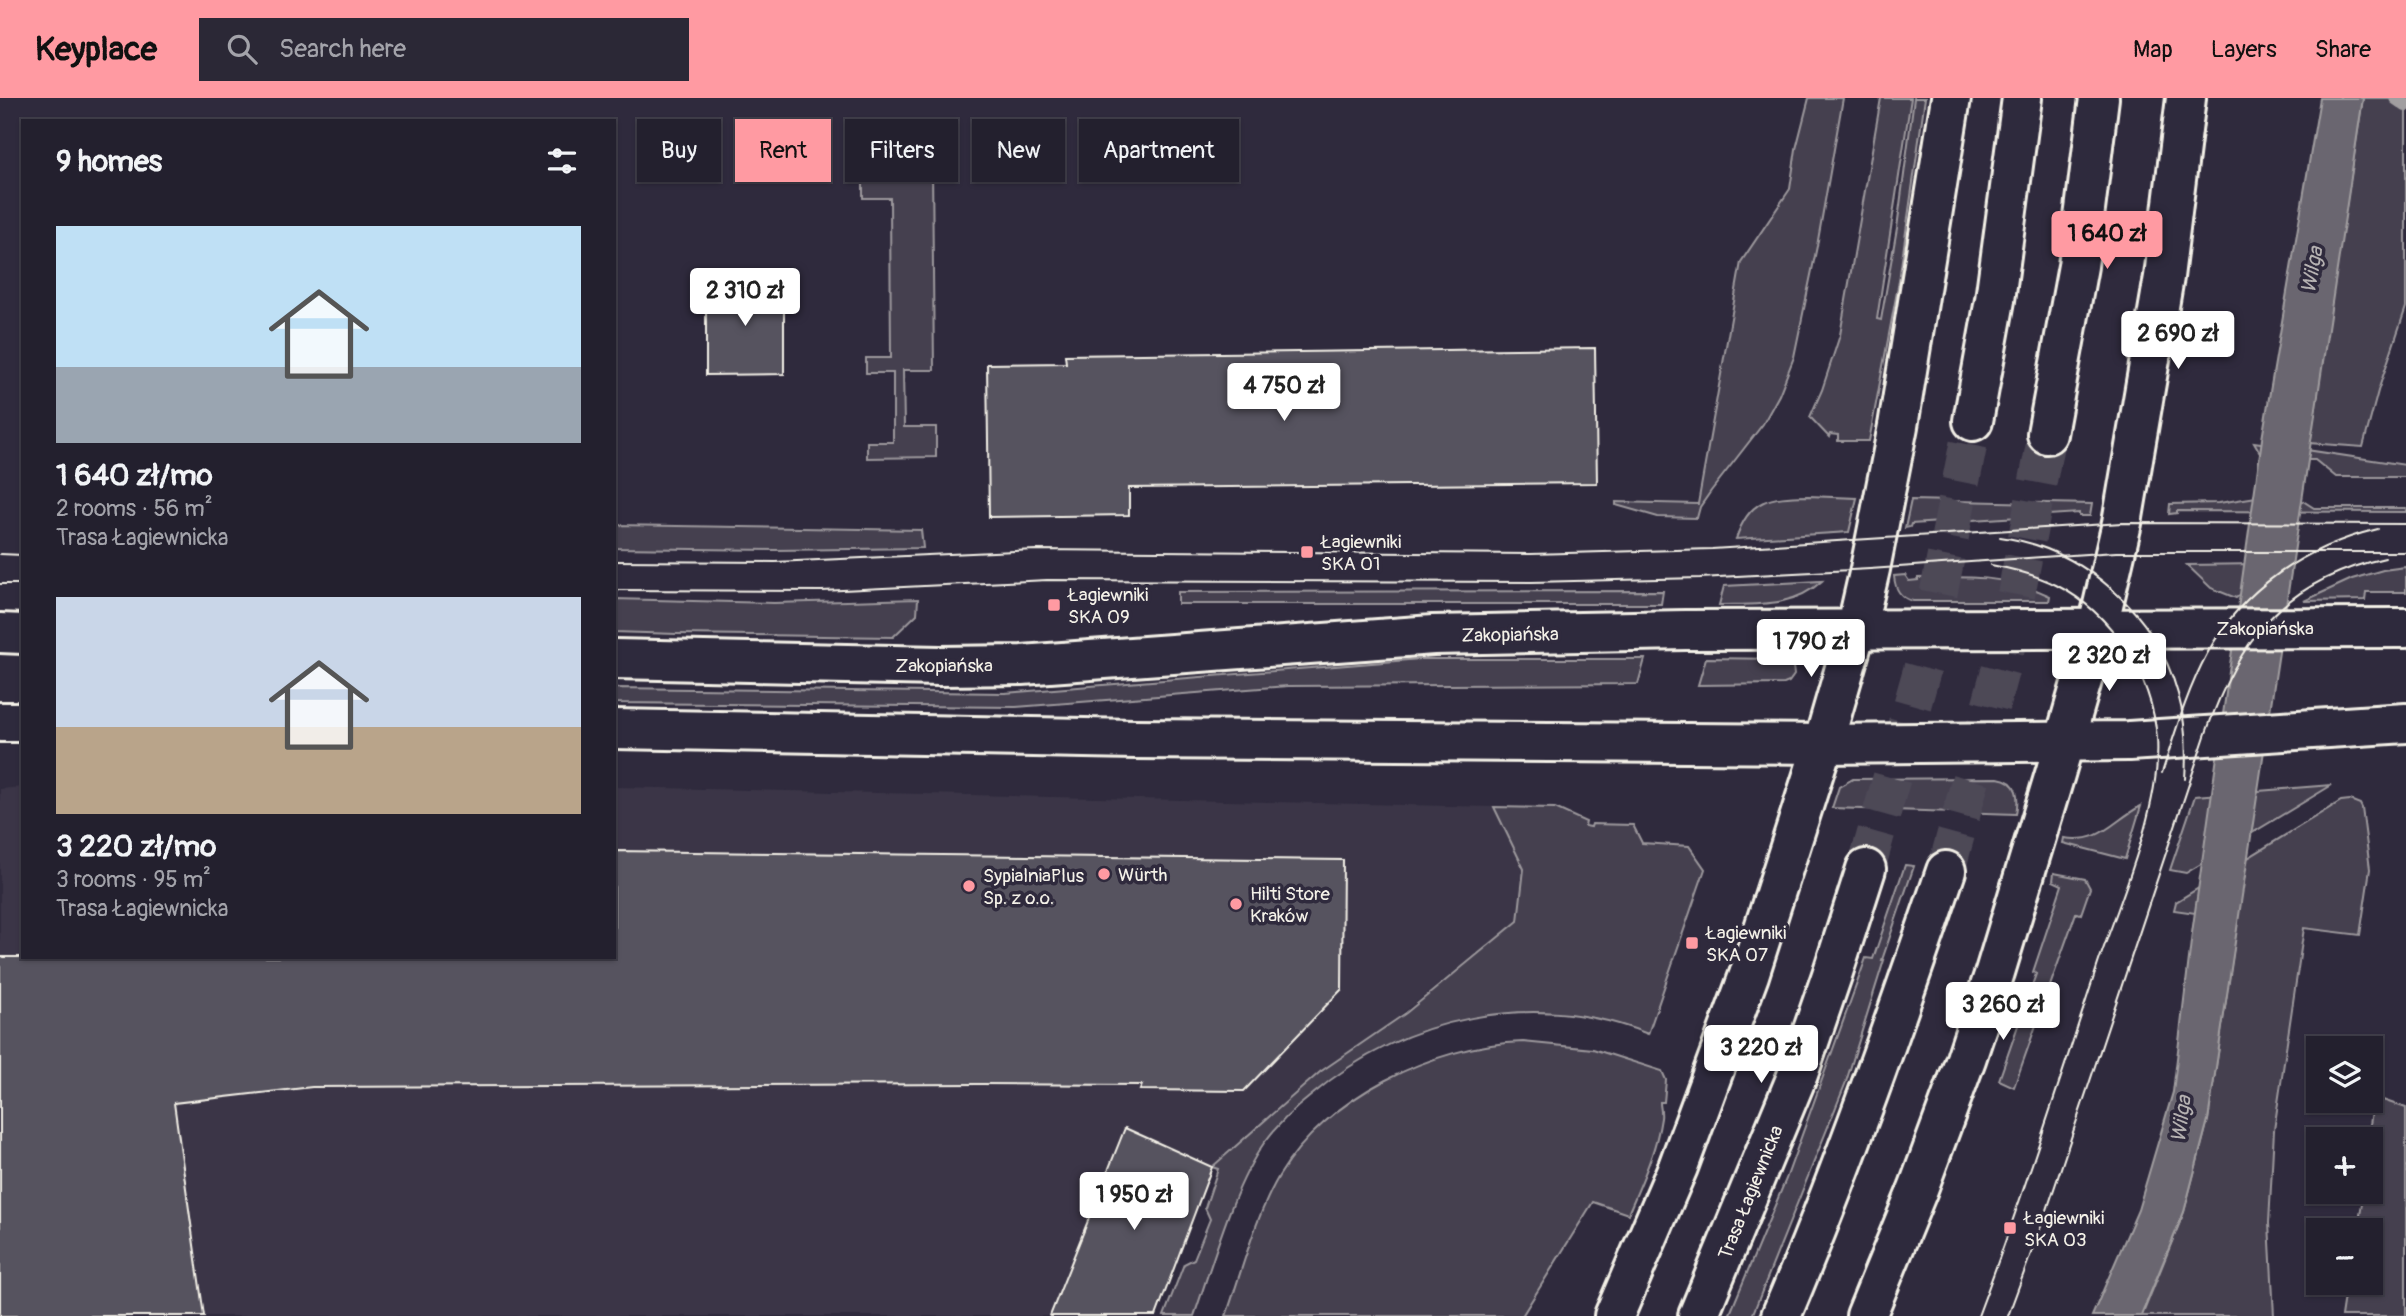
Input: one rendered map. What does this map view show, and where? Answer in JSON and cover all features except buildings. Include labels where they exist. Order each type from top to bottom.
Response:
[{"type":"main road","points":[[1614,1316],[1714,1073],[1764,930],[1856,630],[1898,426],[1951,98]]},
{"type":"main road","points":[[1973,421],[1995,300],[2022,98]]},
{"type":"main road","points":[[2048,434],[2078,266],[2099,98]]},
{"type":"main road","points":[[1866,1316],[1918,1189],[1995,972],[2064,741],[2116,552],[2164,277],[2186,98]]},
{"type":"main road","name":"Zakopiańska","points":[[616,659],[926,666],[1022,665],[1433,635],[1685,630],[2406,628]]},
{"type":"main road","points":[[0,633],[21,634]]},
{"type":"main road","points":[[0,722],[21,722]]},
{"type":"main road","points":[[616,729],[1149,739],[1823,744],[2157,739],[2406,723]]},
{"type":"main road","name":"Trasa Łagiewnicka","points":[[1698,1316],[1798,1074],[1866,869]]},
{"type":"main road","points":[[1781,1316],[1866,1105],[1946,871]]},
{"type":"shaded area","points":[[1809,98],[1843,98],[1794,357],[1779,395],[1763,424],[1700,507],[1697,518],[1658,517],[1616,505],[1616,502],[1698,504],[1741,262],[1790,189],[1796,149]]},
{"type":"shaded area","points":[[1881,98],[1911,98],[1877,319],[1881,320],[1897,228],[1914,98],[1925,98],[1899,281],[1869,441],[1838,441],[1838,435],[1830,434],[1829,437],[1810,417],[1840,335]]},
{"type":"shaded area","points":[[2363,98],[2406,98],[2406,307],[2378,391],[2363,447],[2309,443]]},
{"type":"shaded area","points":[[863,182],[932,182],[934,370],[903,370],[904,427],[936,427],[936,457],[867,458],[867,442],[893,442],[893,373],[866,373],[866,358],[891,358],[890,198],[863,198]]},
{"type":"shaded area","points":[[2254,442],[2406,465],[2406,477],[2336,477],[2315,460],[2274,460],[2262,456]]},
{"type":"shaded area","points":[[2281,493],[2292,494],[2314,508],[2406,508],[2406,512],[2177,511],[2169,514],[2170,504],[2219,503]]},
{"type":"shaded area","points":[[1783,497],[1857,498],[1849,532],[1736,539],[1747,515],[1763,502]]},
{"type":"shaded area","points":[[1911,500],[2092,504],[2090,516],[2079,516],[2079,513],[1911,524],[1905,528]]},
{"type":"shaded area","points":[[616,525],[921,530],[923,548],[616,548]]},
{"type":"shaded area","points":[[2261,564],[2267,571],[2236,598],[2211,588],[2187,565]]},
{"type":"shaded area","points":[[2406,567],[2406,592],[2366,592],[2365,600],[2304,601],[2352,579]]},
{"type":"shaded area","points":[[1905,575],[1909,581],[1918,578],[1985,578],[2018,584],[2050,596],[2049,601],[1913,601],[1901,595],[1895,585],[1894,576]]},
{"type":"shaded area","points":[[1822,581],[1799,596],[1774,603],[1719,605],[1724,586]]},
{"type":"shaded area","points":[[1663,591],[1661,604],[1178,604],[1178,592]]},
{"type":"shaded area","points":[[616,599],[774,603],[918,599],[917,614],[893,637],[616,632]]},
{"type":"shaded area","points":[[1706,658],[1783,659],[1793,666],[1794,675],[1784,684],[1698,685]]},
{"type":"shaded area","points":[[1420,659],[1645,659],[1638,684],[1288,686],[1016,707],[616,703],[616,688],[1005,693]]},
{"type":"shaded area","points":[[1998,778],[2014,786],[2017,796],[2016,814],[1832,808],[1839,787],[1853,779]]},
{"type":"shaded area","points":[[2332,785],[2186,873],[2170,870],[2195,796]]},
{"type":"shaded area","points":[[21,787],[21,959],[616,959],[616,787],[1494,807],[1524,869],[1518,920],[1212,1167],[1156,1316],[0,1316],[0,789]]},
{"type":"shaded area","points":[[2350,800],[2360,804],[2362,808],[2370,869],[2360,935],[2304,928],[2274,1130],[2269,1223],[2274,1316],[2142,1316],[2184,1212],[2208,1120],[2238,919],[2174,910],[2176,902],[2341,801]]},
{"type":"shaded area","points":[[2141,806],[2125,859],[2063,843],[2064,838],[2088,838],[2106,830]]},
{"type":"shaded area","points":[[1494,807],[1555,808],[1591,827],[1592,824],[1633,825],[1642,843],[1689,846],[1705,869],[1648,1034],[1605,1020],[1561,1013],[1516,1013],[1472,1018],[1429,1029],[1388,1045],[1349,1067],[1300,1105],[1280,1123],[1264,1143],[1233,1204],[1194,1316],[1164,1316],[1184,1264],[1194,1259],[1210,1219],[1205,1208],[1218,1169],[1212,1167],[1320,1072],[1406,1013],[1518,921],[1524,869]]},
{"type":"shaded area","points":[[1905,865],[1914,866],[1882,960],[1846,1082],[1752,1316],[1729,1316],[1786,1179],[1866,958],[1873,959]]},
{"type":"shaded area","points":[[2054,873],[2085,879],[2090,888],[2081,914],[2076,913],[2014,1087],[1999,1080],[2036,974],[2033,972],[2062,885],[2053,881]]},
{"type":"shaded area","points":[[1523,1042],[1593,1049],[1662,1071],[1666,1080],[1664,1102],[1660,1102],[1661,1116],[1656,1143],[1628,1214],[1593,1202],[1522,1316],[1226,1316],[1270,1192],[1299,1148],[1324,1122],[1385,1080],[1419,1065],[1489,1045]]},
{"type":"shaded area","points":[[2383,1100],[2406,1108],[2406,1316],[2341,1316],[2344,1295],[2383,1295],[2383,1218],[2362,1218],[2360,1215],[2362,1204],[2383,1204],[2383,1127],[2370,1127],[2372,1113],[2383,1113]]},
{"type":"water","name":"Wilga","points":[[2320,98],[2363,98],[2208,1120],[2184,1212],[2141,1316],[2092,1316],[2138,1210],[2173,1092],[2192,933],[2262,439]]},
{"type":"waterway","points":[[2396,98],[2406,105]]},
{"type":"tunnel","points":[[1866,869],[1926,656],[1973,421]]},
{"type":"tunnel","points":[[1946,871],[2005,652],[2047,434]]},
{"type":"tram line","points":[[616,561],[775,562],[1036,550],[1531,554],[1712,549],[2122,523],[2406,524]]},
{"type":"tram line","points":[[2162,773],[2193,683],[2221,630],[2238,609],[2279,573],[2302,559],[2326,546],[2378,529]]},
{"type":"tram line","points":[[2000,537],[2031,544],[2060,555],[2087,570],[2112,589],[2134,612],[2153,637],[2178,694],[2185,736],[2185,779]]},
{"type":"tram line","points":[[616,590],[822,591],[1047,580],[1532,582],[1700,578],[2116,552],[2406,552]]},
{"type":"tram line","points":[[0,554],[21,555]]},
{"type":"tram line","points":[[2008,1316],[2047,1210],[2205,736],[2233,671],[2249,644],[2291,599],[2318,582],[2349,568],[2385,558]]},
{"type":"tram line","points":[[1978,1316],[2138,851],[2147,821],[2157,764],[2154,715],[2147,692],[2138,670],[2111,629],[2095,612],[2056,585],[1991,565]]},
{"type":"tram line","points":[[0,584],[21,584]]},
{"type":"place","name":"Łagiewniki SKA 01","points":[[1307,552]]},
{"type":"place","name":"Łagiewniki SKA 09","points":[[1054,605]]},
{"type":"place","name":"Würth","points":[[1104,874]]},
{"type":"place","name":"SypialniaPlus Sp. z o.o.","points":[[969,886]]},
{"type":"place","name":"Hilti Store Kraków","points":[[1236,904]]},
{"type":"place","name":"Łagiewniki SKA 07","points":[[1692,943]]},
{"type":"place","name":"Łagiewniki SKA 03","points":[[2010,1228]]}]
